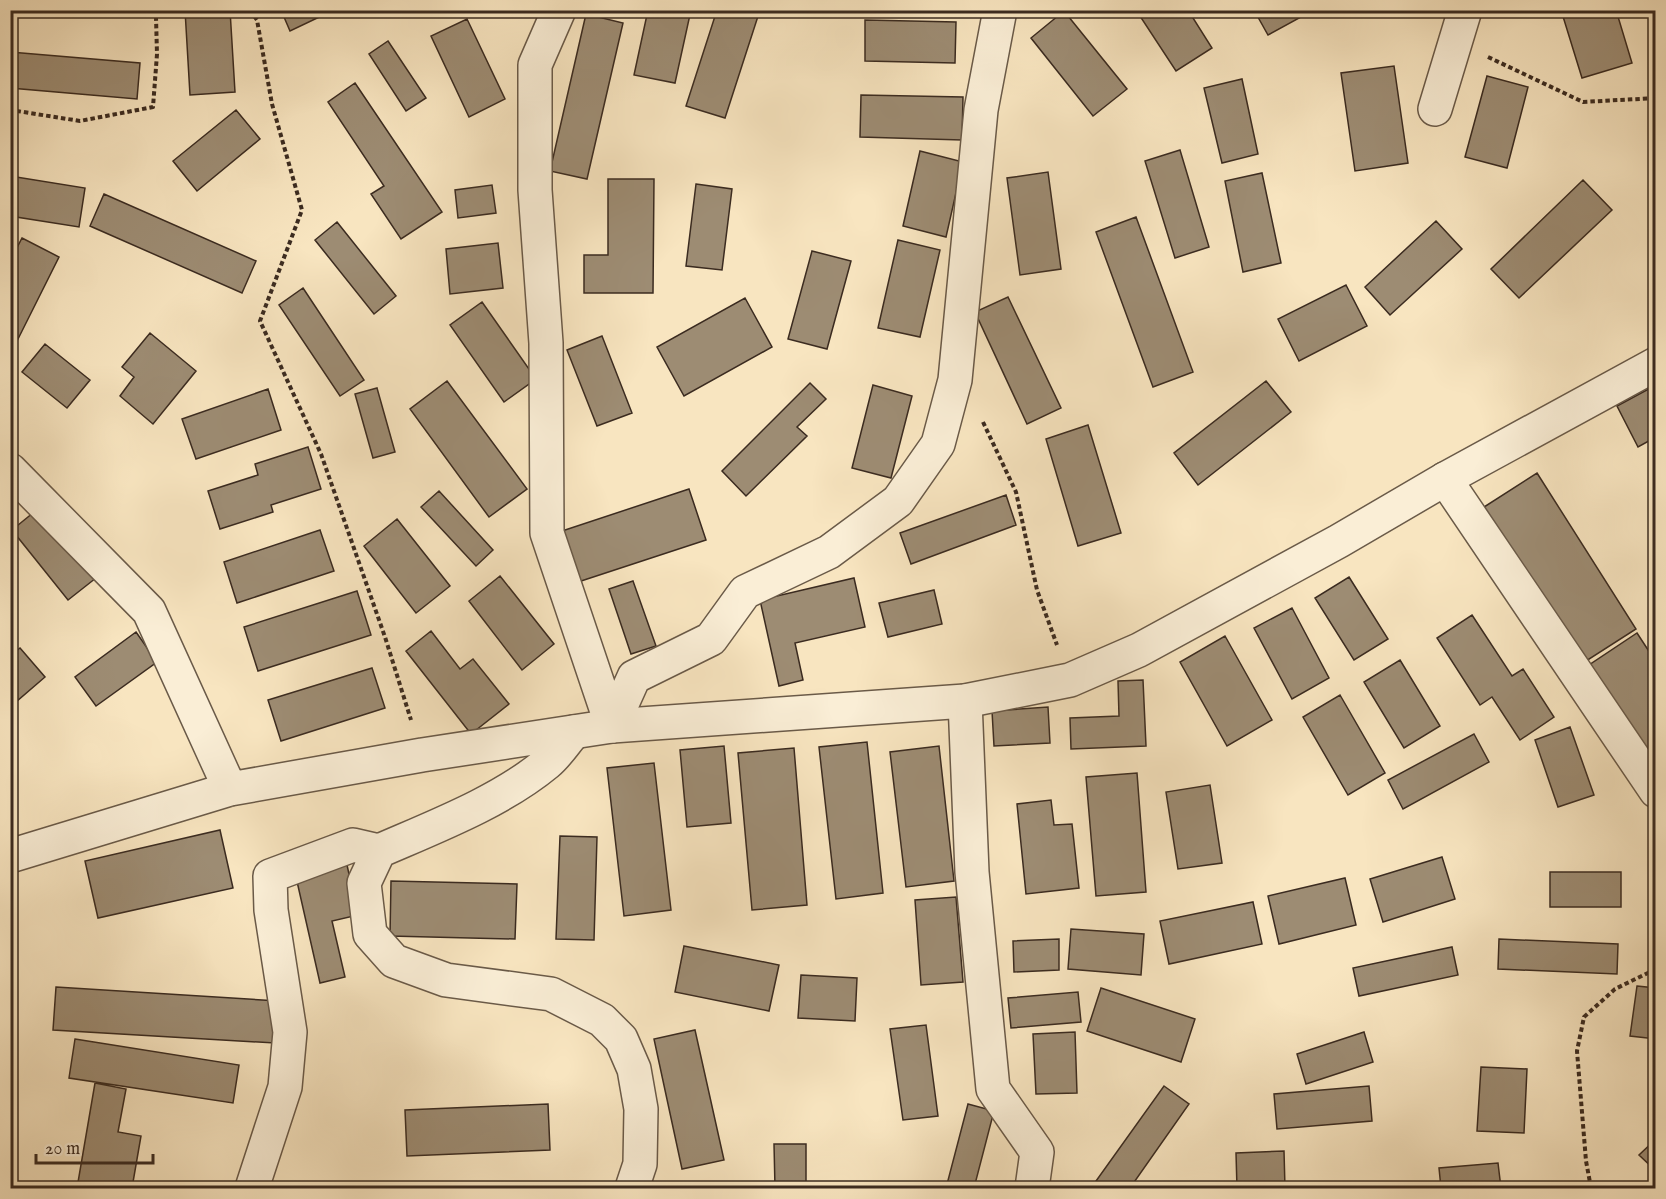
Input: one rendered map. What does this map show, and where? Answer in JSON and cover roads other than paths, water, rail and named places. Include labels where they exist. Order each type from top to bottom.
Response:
[{"type":"street","points":[[559,10],[535,66],[535,190],[546,343],[547,533],[612,726]]},
{"type":"street","points":[[612,726],[634,677],[711,639],[745,592],[830,552],[898,501],[938,444],[955,380],[981,110],[1000,10]]},
{"type":"street","points":[[1435,109],[1460,26]]},
{"type":"street","points":[[10,856],[230,789],[422,755],[612,726],[965,701],[1070,680],[1139,651],[1339,542],[1445,479],[1656,364]]},
{"type":"street","points":[[10,470],[148,611],[230,789]]},
{"type":"street","points":[[1445,479],[1656,791]]},
{"type":"street","points":[[965,701],[972,872],[993,1089],[1037,1152],[1032,1188]]},
{"type":"street","points":[[574,732],[549,762],[517,786],[379,852],[364,883],[370,934],[394,962],[446,980],[551,994],[602,1020],[621,1040],[634,1069],[641,1109],[640,1164],[633,1188]]},
{"type":"street","points":[[252,1188],[285,1087],[290,1032],[271,910],[270,876],[353,845],[379,852]]}]
